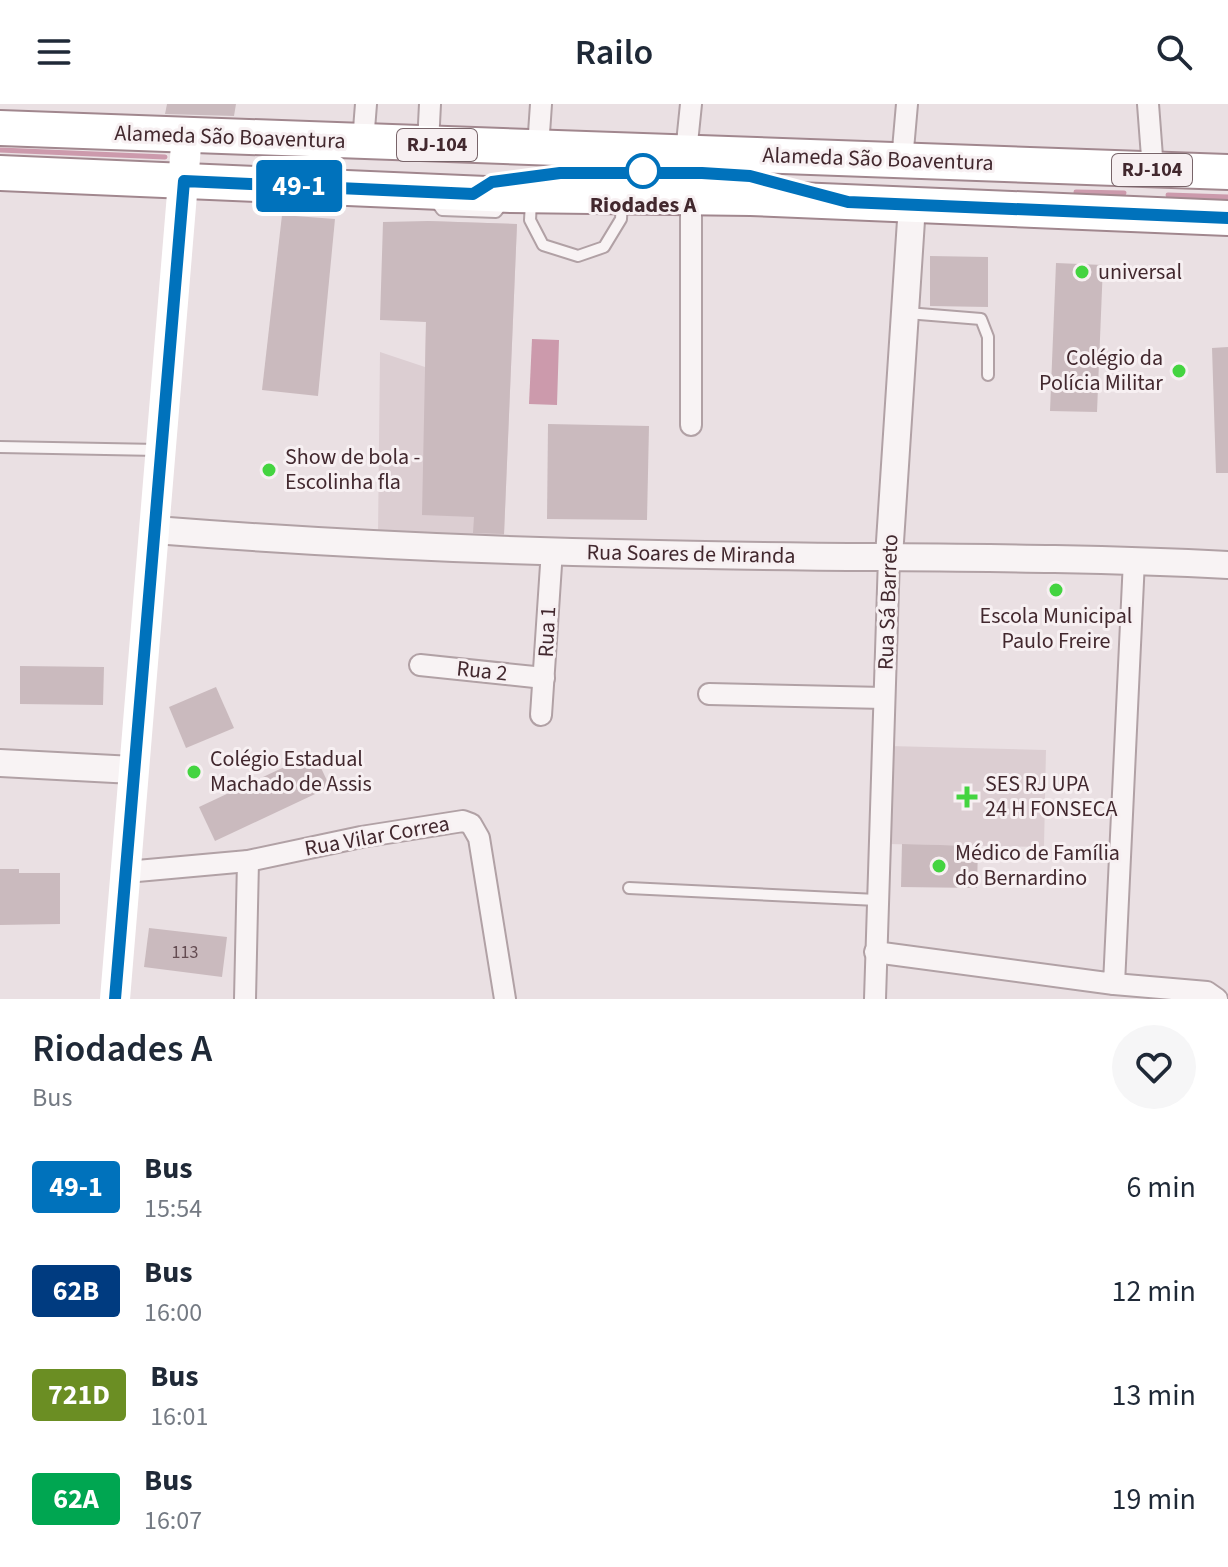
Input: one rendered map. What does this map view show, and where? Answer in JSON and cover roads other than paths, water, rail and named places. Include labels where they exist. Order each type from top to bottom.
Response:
[{"type":"highway","name":"Alameda São Boaventura","points":[[0,128],[1228,172]]},
{"type":"highway","name":"Alameda São Boaventura","points":[[0,173],[473,194],[623,198],[691,196],[1228,218]]},
{"type":"main road","points":[[115,999],[187,134]]},
{"type":"street","points":[[363,142],[366,104]]},
{"type":"street","points":[[428,144],[430,104]]},
{"type":"street","points":[[538,148],[541,104]]},
{"type":"street","points":[[686,153],[691,104]]},
{"type":"street","points":[[902,161],[907,104]]},
{"type":"street","points":[[1148,104],[1153,170]]},
{"type":"street","points":[[691,196],[691,425]]},
{"type":"street","name":"Rua Sá Barreto","points":[[875,999],[889,557],[912,205]]},
{"type":"street","name":"Rua Soares de Miranda","points":[[155,530],[398,547],[656,554],[1134,560],[1228,565]]},
{"type":"street","name":"Rua 1","points":[[541,715],[552,550]]},
{"type":"street","points":[[1114,984],[1134,560]]},
{"type":"street","name":"Rua 2","points":[[420,665],[544,678]]},
{"type":"street","points":[[709,694],[884,698]]},
{"type":"street","points":[[0,763],[133,770]]},
{"type":"street","name":"Rua Vilar Correa","points":[[126,872],[248,861],[453,821],[471,824],[479,838],[505,999]]},
{"type":"street","points":[[245,999],[248,861]]},
{"type":"street","points":[[875,952],[1092,991],[1114,984],[1207,992],[1217,999]]},
{"type":"lane","points":[[686,153],[764,167],[799,169]]},
{"type":"lane","points":[[1039,178],[1076,167]]},
{"type":"lane","points":[[473,194],[492,182],[536,176],[643,171],[742,175],[848,202]]},
{"type":"lane","points":[[428,191],[442,210],[496,212],[521,195],[543,245],[578,256],[604,247],[621,219],[623,198]]},
{"type":"lane","points":[[905,313],[981,319],[988,337],[988,375]]},
{"type":"lane","points":[[0,447],[160,450]]},
{"type":"lane","points":[[629,888],[877,900]]},
{"type":"waterway","points":[[0,150],[165,157]]},
{"type":"waterway","points":[[1076,192],[1124,193]]},
{"type":"waterway","points":[[1168,195],[1228,197]]},
{"type":"place","name":"Riodades A","points":[[643,171]]},
{"type":"place","name":"universal","points":[[1082,272]]},
{"type":"place","name":"Colégio da Polícia Militar","points":[[1179,371]]},
{"type":"place","name":"Show de bola - Escolinha fla","points":[[269,470]]},
{"type":"place","name":"Escola Municipal Paulo Freire","points":[[1056,590]]},
{"type":"place","name":"Colégio Estadual Machado de Assis","points":[[194,772]]},
{"type":"place","name":"SES RJ UPA 24 H FONSECA","points":[[967,797]]},
{"type":"place","name":"Médico de Família do Bernardino","points":[[939,866]]}]
